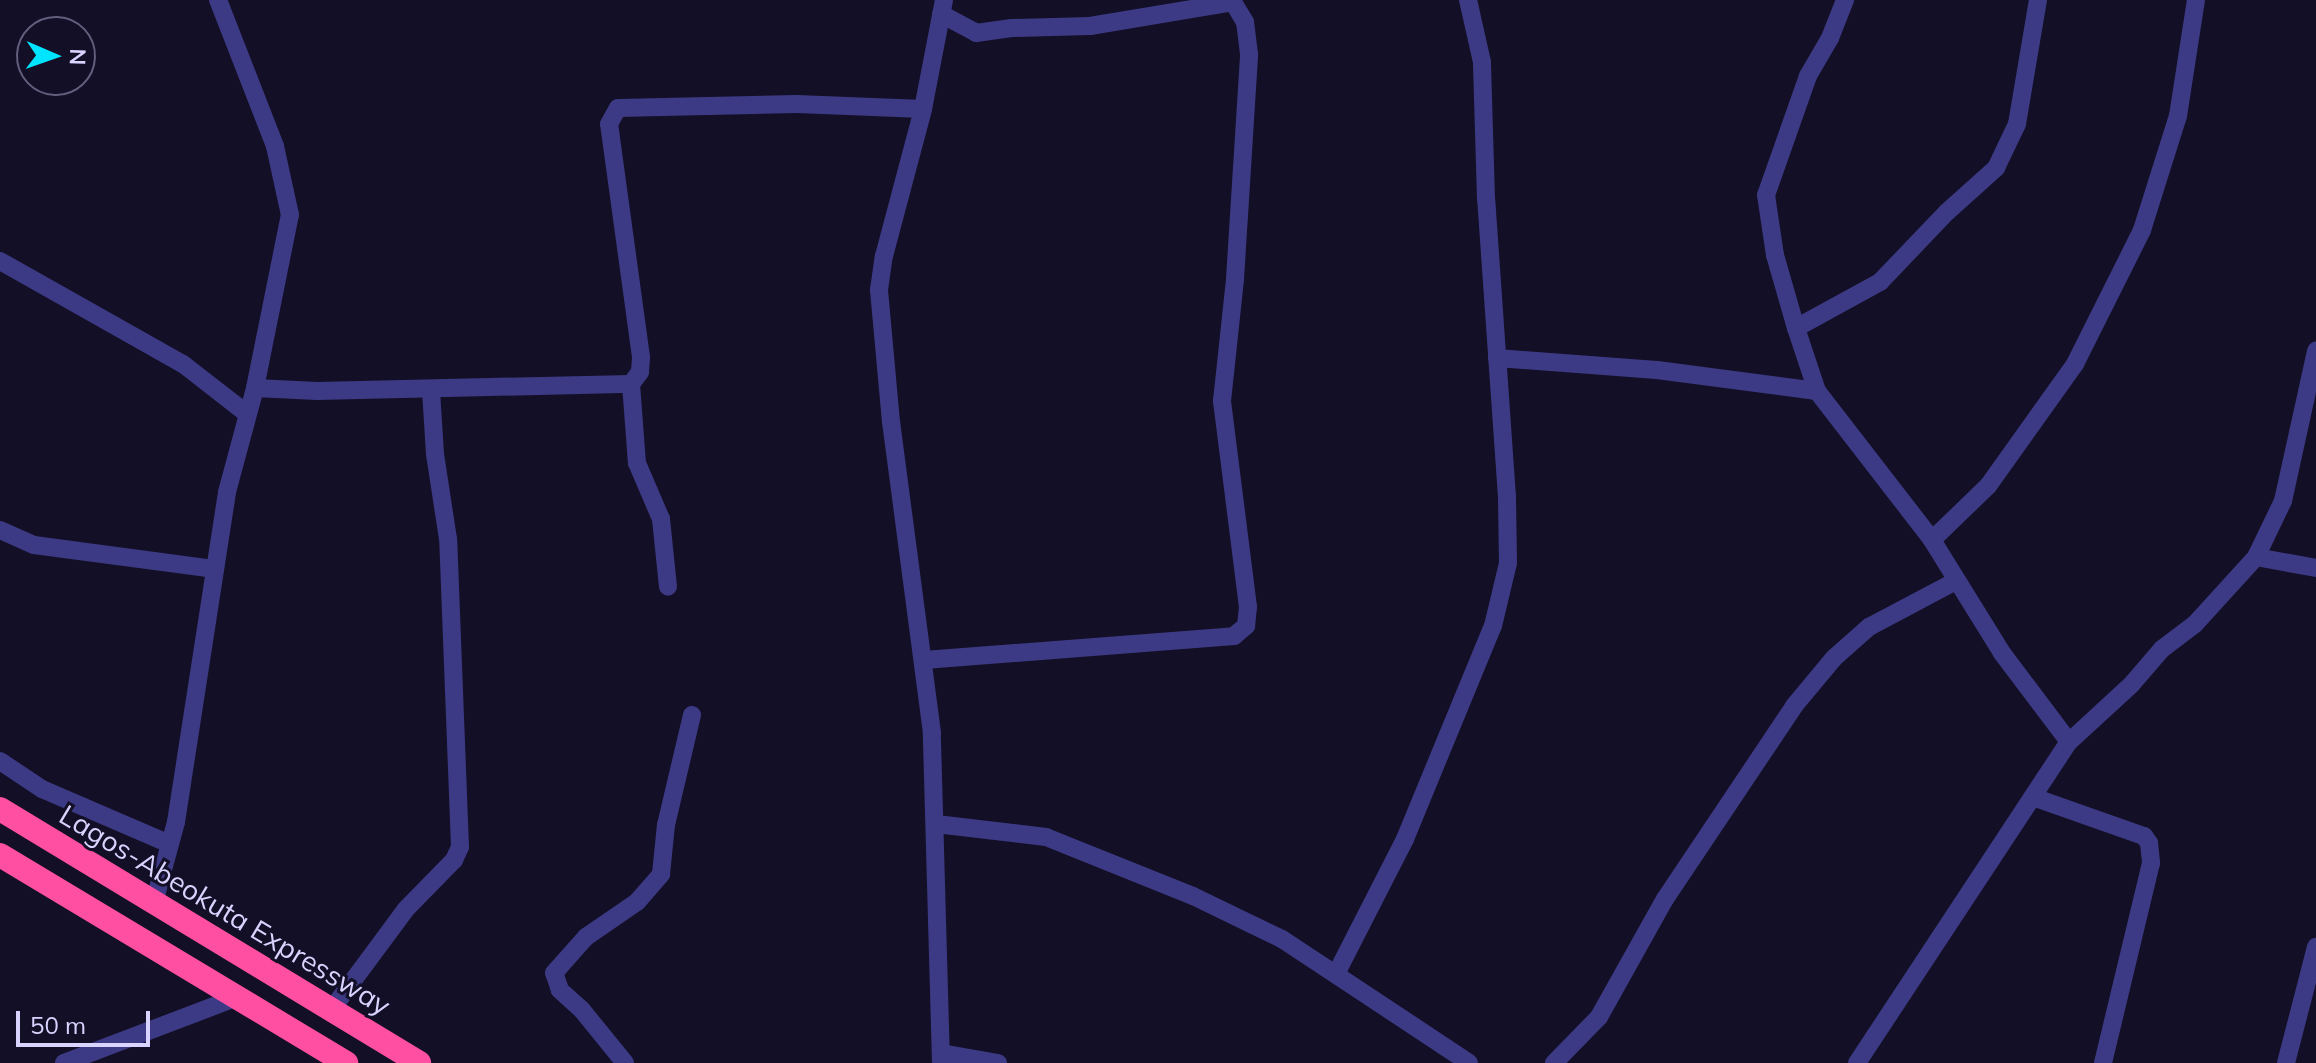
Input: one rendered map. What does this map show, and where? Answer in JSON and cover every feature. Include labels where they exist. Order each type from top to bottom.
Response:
[{"type":"highway","name":"Lagos-Abeokuta Expressway","points":[[0,809],[419,1063]]},
{"type":"highway","points":[[0,855],[346,1063]]},
{"type":"street","points":[[154,903],[170,844],[213,569],[246,413],[255,388],[290,215],[275,146],[218,0]]},
{"type":"street","points":[[1336,974],[1405,839],[1493,626],[1508,563],[1486,199],[1482,62],[1468,0]]},
{"type":"street","points":[[1845,0],[1830,38],[1808,76],[1766,195],[1775,255],[1796,328],[1817,391],[1932,540],[2002,653],[2069,742]]},
{"type":"street","points":[[1796,328],[1880,282],[1947,212],[1996,168],[2017,124],[2038,0]]},
{"type":"street","points":[[1932,540],[1988,486],[2075,364],[2142,230],[2178,116],[2196,0]]},
{"type":"street","points":[[924,660],[1234,636],[1246,626],[1248,607],[1222,401],[1235,279],[1249,54],[1245,22],[1233,1],[1090,26],[1012,28],[976,33],[943,7],[923,109],[884,256],[879,290],[891,422],[924,660],[936,824],[941,1058],[998,1063]]},
{"type":"street","points":[[668,587],[661,519],[637,463],[631,384],[640,372],[641,357],[609,124],[618,108],[797,104],[923,109]]},
{"type":"street","points":[[0,261],[183,364],[246,413]]},
{"type":"street","points":[[1857,1063],[2069,742],[2131,685],[2162,649],[2195,624],[2256,557],[2283,501],[2316,351]]},
{"type":"street","points":[[1497,358],[1657,370],[1817,391]]},
{"type":"street","points":[[255,388],[431,390],[631,384]]},
{"type":"street","points":[[332,1009],[406,909],[454,860],[460,847],[448,539],[435,454],[431,390]]},
{"type":"street","points":[[0,530],[34,545],[213,569]]},
{"type":"street","points":[[2256,557],[2316,568]]},
{"type":"street","points":[[1554,1063],[1599,1017],[1665,899],[1794,706],[1834,658],[1869,627],[1956,581]]},
{"type":"street","points":[[625,1063],[582,1010],[560,990],[554,973],[586,937],[637,902],[661,874],[666,825],[692,715]]},
{"type":"street","points":[[0,761],[42,789],[170,844]]},
{"type":"street","points":[[2033,797],[2144,836],[2149,843],[2151,863],[2103,1063]]},
{"type":"street","points":[[936,824],[1046,837],[1193,896],[1282,939],[1469,1063]]},
{"type":"street","points":[[2286,1063],[2316,947]]},
{"type":"street","points":[[64,1063],[238,997]]}]
